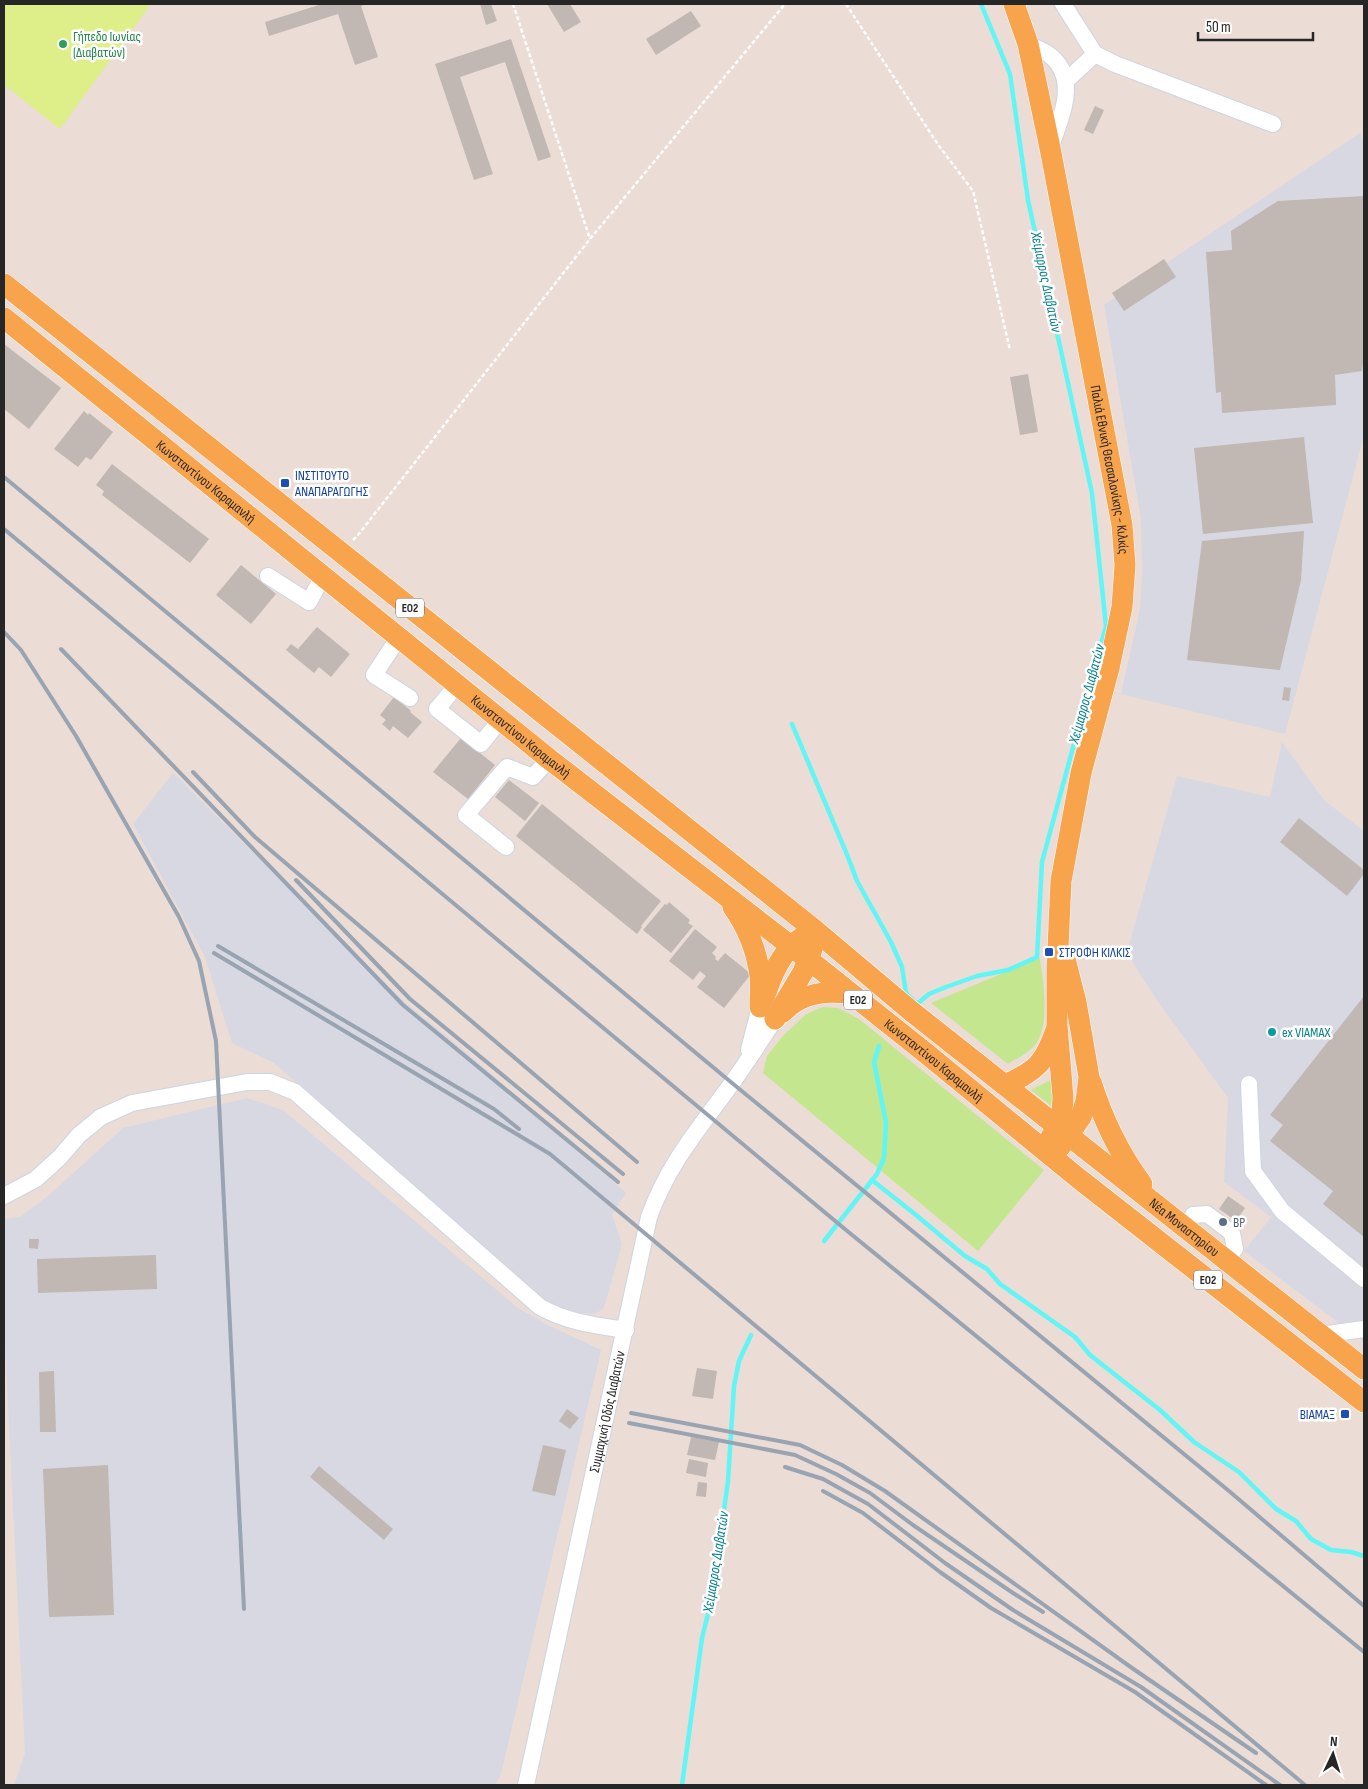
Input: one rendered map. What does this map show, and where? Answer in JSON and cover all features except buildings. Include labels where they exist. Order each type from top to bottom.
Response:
[{"type":"main road","name":"Παλιά Εθνική Θεσσαλονίκης - Κιλκίς","points":[[1014,4],[1028,44],[1050,148],[1122,525],[1125,565],[1124,591],[1117,631],[1081,773],[1063,865],[1058,938],[1057,1025],[1064,1132]]},
{"type":"main road","name":"Κωνσταντίνου Καραμανλή","points":[[4,284],[1005,1085]]},
{"type":"main road","name":"Κωνσταντίνου Καραμανλή","points":[[4,318],[549,759],[809,960],[1047,1153]]},
{"type":"main road","points":[[724,895],[748,933],[755,954],[768,1013]]},
{"type":"main road","points":[[768,1013],[775,968],[790,946],[801,938],[816,932]]},
{"type":"main road","points":[[768,1013],[795,987],[809,960],[816,932]]},
{"type":"main road","name":"Παλιά Εθνική Θεσσαλονίκης - Κιλκίς","points":[[1047,1153],[1083,1110],[1089,1077],[1076,1002],[1058,938]]},
{"type":"main road","points":[[768,1013],[785,1009],[809,995],[823,992],[851,994]]},
{"type":"main road","points":[[1005,1085],[1025,1075],[1040,1063],[1047,1052],[1057,1025]]},
{"type":"main road","points":[[1089,1077],[1109,1132],[1132,1170],[1157,1204]]},
{"type":"main road","name":"Νέα Μοναστηρίου","points":[[1005,1085],[1364,1369]]},
{"type":"main road","name":"Νέα Μοναστηρίου","points":[[1047,1153],[1364,1402]]},
{"type":"street","points":[[1063,4],[1076,23],[1089,48],[1095,54],[1116,64],[1273,124]]},
{"type":"street","points":[[1076,23],[1080,4]]},
{"type":"street","points":[[1028,44],[1052,57],[1062,70],[1066,82],[1063,112],[1050,148]]},
{"type":"street","points":[[1066,82],[1095,54]]},
{"type":"street","points":[[268,576],[309,602],[323,576]]},
{"type":"street","points":[[399,637],[374,675],[410,698]]},
{"type":"street","points":[[458,684],[437,709],[481,744],[501,719]]},
{"type":"street","points":[[506,847],[466,816],[507,767],[533,777],[549,759]]},
{"type":"street","name":"Συμμαχική Οδός Διαβατών","points":[[526,1785],[626,1330],[645,1233],[659,1191],[688,1142],[746,1062],[768,1013]]},
{"type":"street","points":[[4,1196],[36,1179],[60,1157],[79,1134],[101,1117],[132,1103],[247,1082],[270,1082],[295,1092],[540,1307],[558,1317],[584,1324],[626,1330]]},
{"type":"street","points":[[1249,1084],[1253,1171],[1282,1211],[1364,1279]]},
{"type":"street","points":[[1193,1215],[1207,1214],[1232,1233],[1235,1249]]},
{"type":"street","points":[[1320,1335],[1364,1329]]},
{"type":"path","points":[[513,4],[590,239]]},
{"type":"path","points":[[338,550],[358,536],[590,239],[785,4]]},
{"type":"path","points":[[846,4],[939,146],[973,191],[1010,350]]},
{"type":"shaded area","points":[[1360,133],[1364,142],[1364,435],[1285,734],[1121,694],[1140,609],[1142,574],[1141,519],[1104,305]]},
{"type":"shaded area","name":"ex VIAMAX","points":[[1282,742],[1325,801],[1364,831],[1364,1342],[1244,1251],[1271,1217],[1224,1182],[1228,1098],[1159,1003],[1127,952],[1177,776],[1270,797]]},
{"type":"shaded area","points":[[173,773],[405,1002],[472,1057],[626,1193],[612,1215],[622,1244],[604,1308],[595,1314],[572,1312],[550,1304],[274,1063],[232,1043],[205,957],[133,824]]},
{"type":"shaded area","points":[[247,1098],[283,1110],[518,1308],[546,1324],[601,1350],[501,1774],[495,1785],[14,1785],[25,1753],[4,1323],[4,1219],[20,1217],[48,1196],[123,1128]]},
{"type":"green space","name":"Γήπεδο Ιωνίας (Διαβατών)","points":[[4,4],[151,4],[60,129],[4,85]]},
{"type":"green space","points":[[1040,958],[1043,979],[1043,1028],[1034,1046],[1008,1064],[931,1003]]},
{"type":"green space","points":[[823,1007],[838,1008],[859,1019],[1044,1170],[978,1251],[763,1073],[767,1056],[782,1037],[806,1014]]},
{"type":"green space","points":[[1052,1079],[1054,1108],[1031,1090]]},
{"type":"waterway","name":"Χείμαρρος Διαβατών","points":[[792,724],[857,881],[891,942],[902,967],[906,993],[917,1004],[929,994],[946,987],[977,976],[1008,970],[1037,957],[1042,862],[1106,626],[1092,493],[1028,200],[1010,74],[981,4]]},
{"type":"waterway","name":"Χείμαρρος Διαβατών","points":[[824,1241],[877,1174],[884,1158],[886,1123],[874,1062],[879,1046]]},
{"type":"waterway","points":[[872,1180],[965,1256],[987,1269],[1000,1284],[1075,1337],[1090,1355],[1160,1410],[1194,1442],[1239,1472],[1276,1509],[1296,1521],[1311,1539],[1331,1550],[1351,1552],[1364,1556]]},
{"type":"waterway","name":"Χείμαρρος Διαβατών","points":[[682,1785],[702,1638],[712,1598],[728,1481],[734,1386],[739,1361],[751,1335]]},
{"type":"railway","points":[[4,477],[732,1083],[1229,1491],[1364,1606]]},
{"type":"railway","points":[[4,529],[846,1230],[1364,1652]]},
{"type":"railway","points":[[4,632],[21,650],[76,736],[179,917],[199,961],[216,1041],[244,1609]]},
{"type":"railway","points":[[61,649],[403,1005],[618,1182]]},
{"type":"railway","points":[[193,772],[255,837],[637,1162]]},
{"type":"railway","points":[[296,880],[410,999],[623,1174]]},
{"type":"railway","points":[[218,946],[494,1109],[519,1129]]},
{"type":"railway","points":[[214,953],[550,1154],[1305,1785]]},
{"type":"railway","points":[[631,1413],[800,1445],[842,1465],[885,1491],[1132,1668],[1256,1753]]},
{"type":"railway","points":[[629,1423],[795,1455],[836,1474],[870,1493],[913,1525],[1043,1612]]},
{"type":"railway","points":[[785,1467],[823,1479],[868,1504],[945,1563],[1013,1610],[1141,1687],[1280,1785]]},
{"type":"railway","points":[[823,1491],[863,1513],[991,1608],[1135,1692],[1266,1785]]},
{"type":"place","name":"Γήπεδο Ιωνίας (Διαβατών)","points":[[63,44]]},
{"type":"place","name":"ΙΝΣΤΙΤΟΥΤΟ ΑΝΑΠΑΡΑΓΩΓΗΣ","points":[[285,483]]},
{"type":"place","name":"ΣΤΡΟΦΗ ΚΙΛΚΙΣ","points":[[1049,952]]},
{"type":"place","name":"ex VIAMAX","points":[[1272,1032]]},
{"type":"place","name":"BP","points":[[1223,1222]]},
{"type":"place","name":"ΒΙΑΜΑΞ","points":[[1345,1414]]}]
